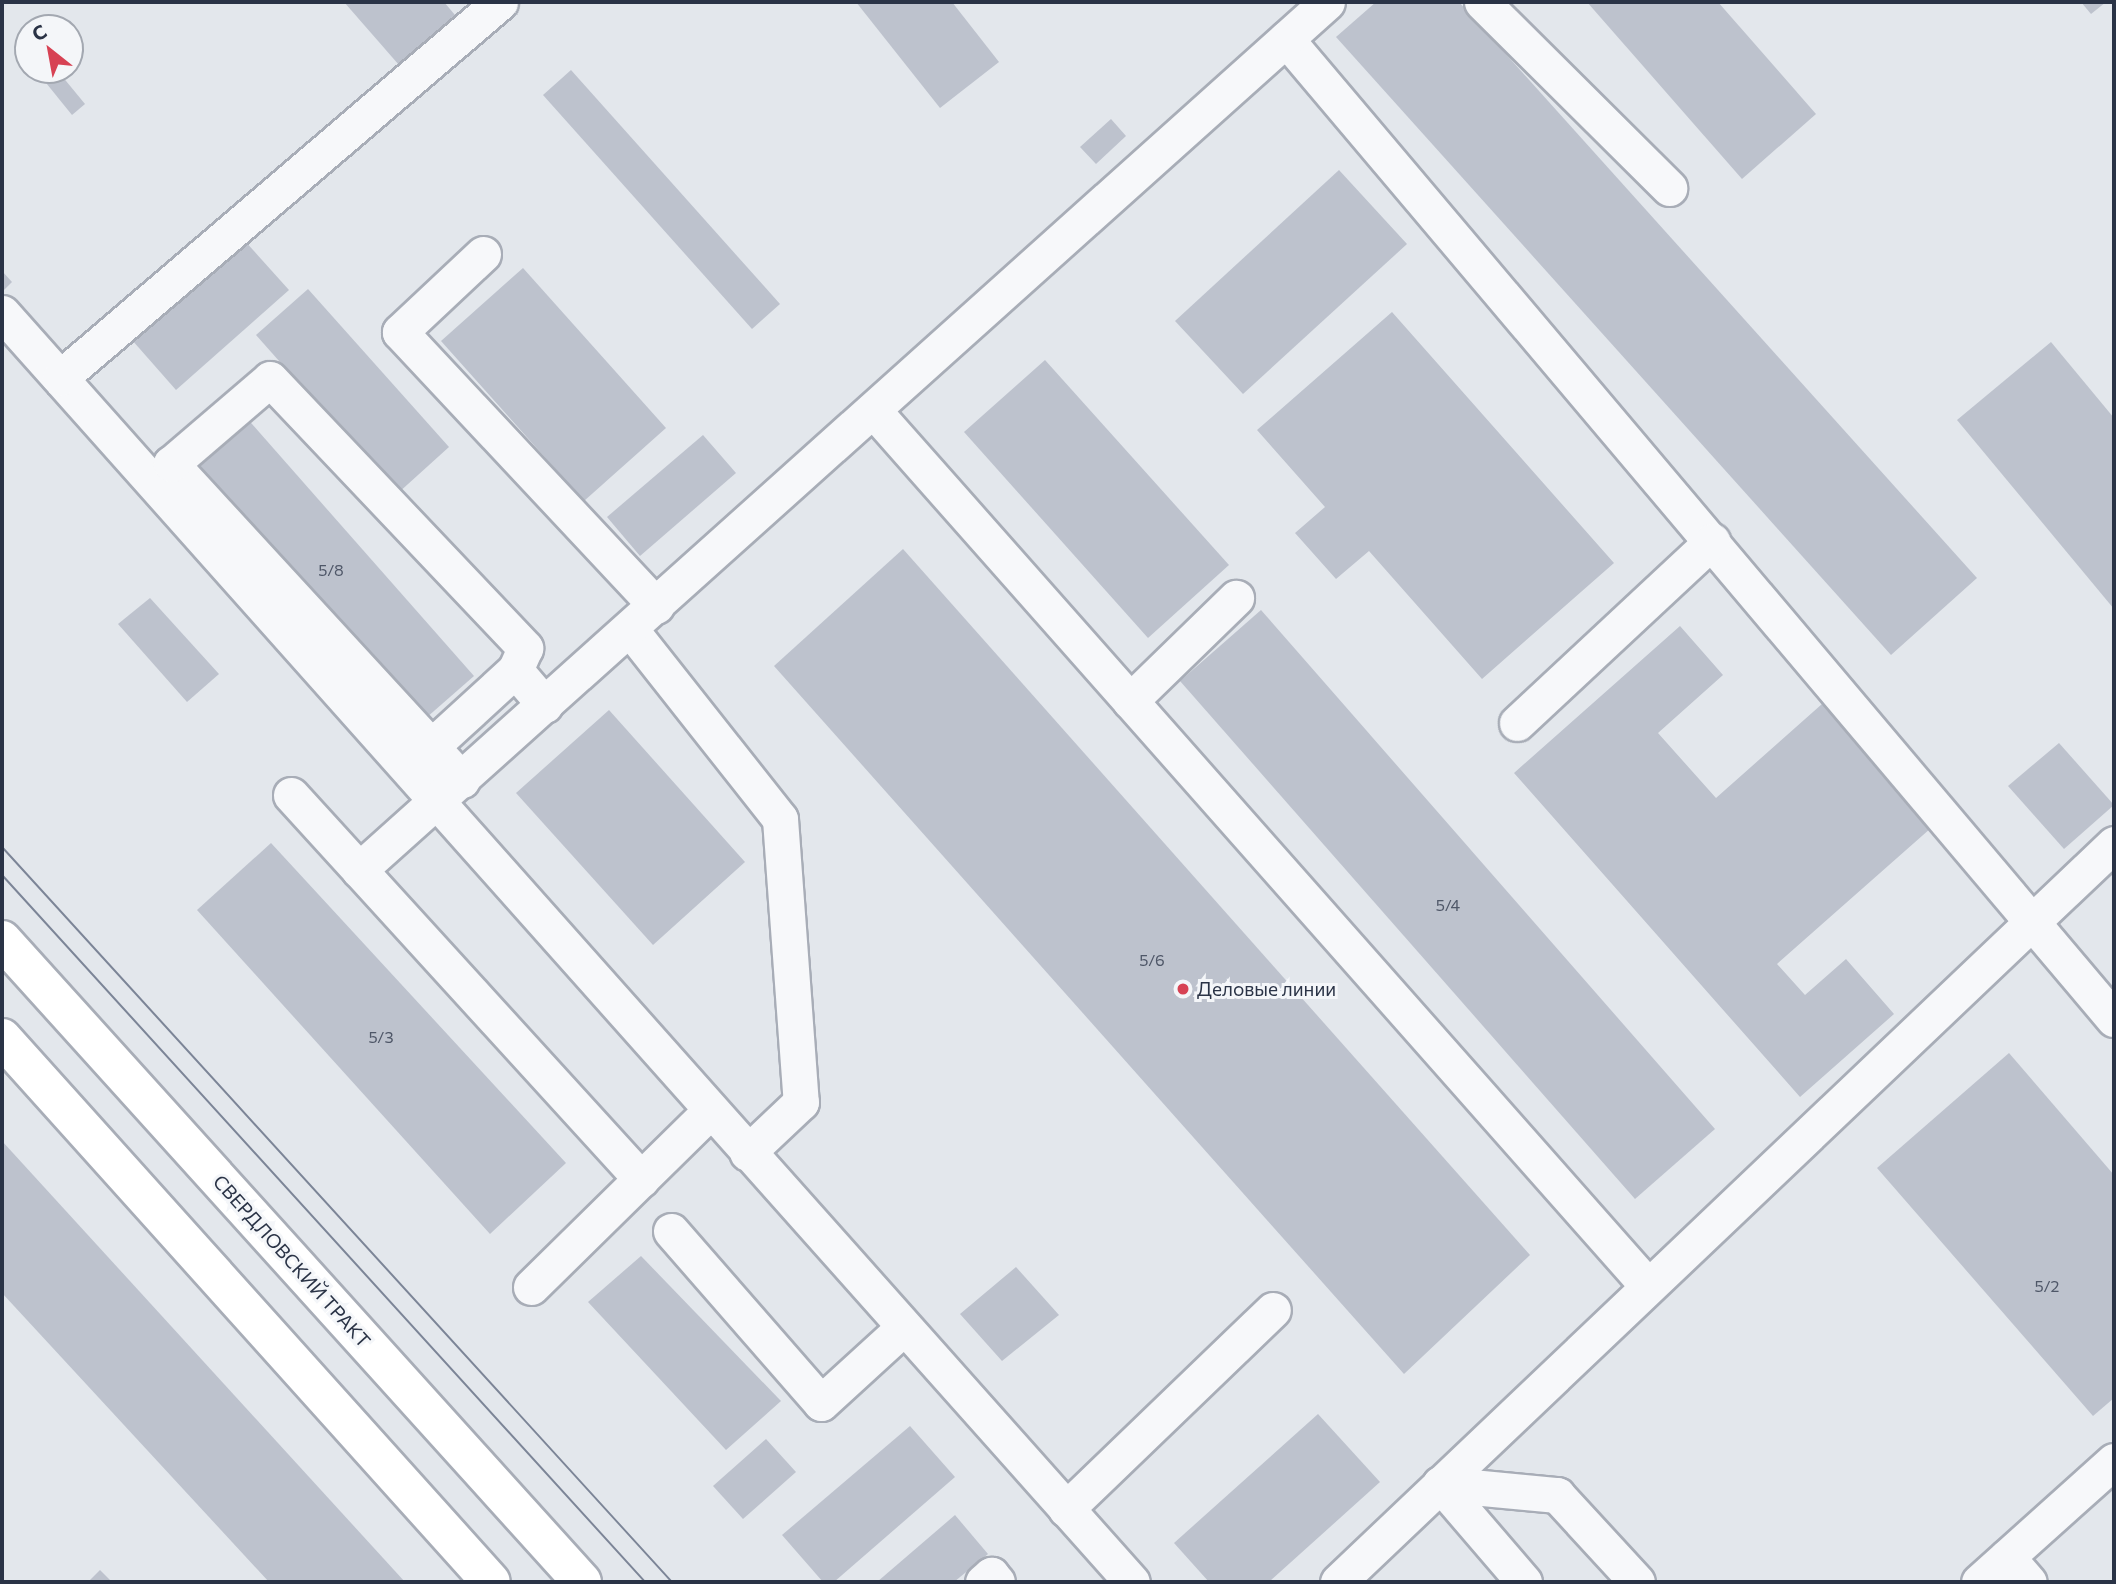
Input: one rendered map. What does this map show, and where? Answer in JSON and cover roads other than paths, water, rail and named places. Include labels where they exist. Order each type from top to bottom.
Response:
[{"type":"main road","name":"СВЕРДЛОВСКИЙ ТРАКТ","points":[[2,940],[582,1582]]},
{"type":"main road","points":[[2,1038],[491,1582]]},
{"type":"lane","points":[[60,378],[500,2]]},
{"type":"lane","points":[[359,870],[451,791],[1327,2]]},
{"type":"lane","points":[[1482,2],[1670,188]]},
{"type":"lane","points":[[1286,39],[2034,919],[2114,1019]]},
{"type":"lane","points":[[483,254],[400,332],[656,606]]},
{"type":"lane","points":[[2,313],[60,378],[451,791],[710,1111],[1132,1582]]},
{"type":"lane","points":[[432,746],[515,670],[525,648],[270,379],[172,464],[432,746],[451,791]]},
{"type":"lane","points":[[873,410],[1646,1284]]},
{"type":"lane","points":[[1517,723],[1712,541]]},
{"type":"lane","points":[[1130,701],[1236,598]]},
{"type":"lane","points":[[630,629],[780,819],[801,1102],[747,1153]]},
{"type":"lane","points":[[515,670],[545,705]]},
{"type":"lane","points":[[292,795],[641,1179]]},
{"type":"lane","points":[[1338,1582],[1646,1284],[2114,844]]},
{"type":"lane","points":[[531,1287],[710,1111]]},
{"type":"lane","points":[[671,1231],[821,1404],[904,1328]]},
{"type":"lane","points":[[1066,1509],[1273,1310]]},
{"type":"lane","points":[[1979,1582],[2018,1570],[2114,1461]]},
{"type":"lane","points":[[1440,1484],[1524,1582]]},
{"type":"lane","points":[[1440,1484],[1557,1495],[1637,1582]]},
{"type":"lane","points":[[983,1582],[991,1575],[997,1582]]},
{"type":"tram line","points":[[2,847],[672,1582]]},
{"type":"tram line","points":[[2,875],[645,1582]]},
{"type":"place","name":"Деловые линии","points":[[1183,989]]}]
